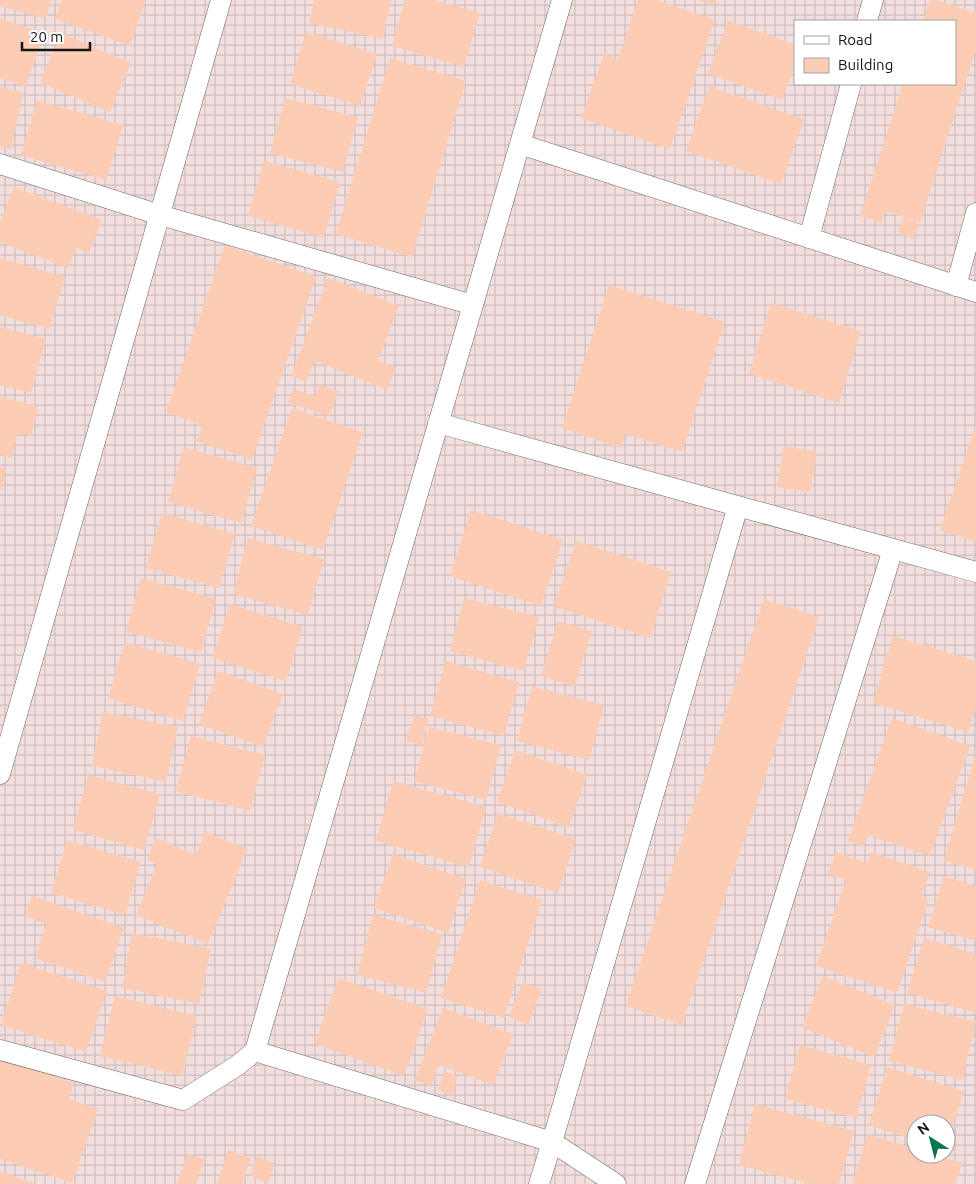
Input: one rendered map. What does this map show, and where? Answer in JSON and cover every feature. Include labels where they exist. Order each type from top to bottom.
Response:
[{"type":"street","points":[[0,774],[221,0]]},
{"type":"street","points":[[0,1050],[183,1100],[238,1065],[255,1051],[562,0]]},
{"type":"street","points":[[867,20],[873,0]]},
{"type":"street","points":[[809,238],[850,85]]},
{"type":"street","points":[[520,144],[976,292]]},
{"type":"street","points":[[0,164],[160,215],[473,305]]},
{"type":"street","points":[[956,286],[976,213]]},
{"type":"street","points":[[438,423],[976,572]]},
{"type":"street","points":[[539,1184],[738,506]]},
{"type":"street","points":[[695,1184],[893,549]]},
{"type":"street","points":[[255,1051],[552,1142],[616,1184]]},
{"type":"shaded area","points":[[0,0],[976,0],[976,1184],[0,1184]]},
{"type":"building","points":[[0,0],[51,0],[46,19],[0,6]]},
{"type":"building","points":[[62,0],[146,0],[130,46],[55,19]]},
{"type":"building","points":[[314,0],[391,0],[383,39],[309,23]]},
{"type":"building","points":[[405,0],[435,0],[480,13],[464,67],[392,46]]},
{"type":"building","points":[[638,0],[657,0],[715,20],[670,149],[581,118],[604,54],[618,59]]},
{"type":"building","points":[[698,0],[716,0],[715,5]]},
{"type":"building","points":[[930,0],[936,0],[976,13],[976,50],[920,222],[885,211],[881,223],[860,216],[903,85],[956,85],[956,20],[923,20]]},
{"type":"building","points":[[0,18],[44,33],[26,86],[0,78]]},
{"type":"building","points":[[728,20],[794,45],[794,69],[782,100],[708,73]]},
{"type":"building","points":[[306,32],[377,54],[360,106],[290,84]]},
{"type":"building","points":[[61,33],[131,63],[110,112],[40,83]]},
{"type":"building","points":[[390,58],[466,81],[412,257],[336,234]]},
{"type":"building","points":[[709,86],[804,119],[781,184],[686,151]]},
{"type":"building","points":[[0,87],[23,92],[11,149],[0,146]]},
{"type":"building","points":[[285,98],[358,117],[343,172],[270,153]]},
{"type":"building","points":[[37,100],[123,125],[106,180],[21,155]]},
{"type":"building","points":[[264,161],[340,182],[324,238],[248,216]]},
{"type":"building","points":[[14,187],[102,220],[89,253],[76,248],[68,268],[0,242],[0,223]]},
{"type":"building","points":[[904,217],[920,224],[913,239],[898,232]]},
{"type":"building","points":[[225,245],[316,277],[252,460],[197,441],[202,425],[166,412]]},
{"type":"building","points":[[0,258],[65,277],[49,329],[0,315]]},
{"type":"building","points":[[328,278],[399,306],[378,361],[396,368],[387,390],[315,361],[306,382],[291,376]]},
{"type":"building","points":[[609,285],[725,322],[682,452],[625,434],[621,448],[562,428]]},
{"type":"building","points":[[771,303],[861,331],[839,403],[749,374]]},
{"type":"building","points":[[0,327],[46,339],[31,393],[0,385]]},
{"type":"building","points":[[319,385],[338,391],[330,416],[288,403],[293,389],[316,396]]},
{"type":"building","points":[[0,397],[38,406],[31,436],[18,433],[11,458],[0,455]]},
{"type":"building","points":[[292,408],[363,432],[323,550],[251,526]]},
{"type":"building","points":[[976,425],[976,542],[940,530]]},
{"type":"building","points":[[784,446],[817,452],[810,492],[777,487]]},
{"type":"building","points":[[184,447],[257,468],[241,523],[168,502]]},
{"type":"building","points":[[0,467],[6,469],[1,490],[0,490]]},
{"type":"building","points":[[471,510],[563,540],[541,606],[450,576]]},
{"type":"building","points":[[162,513],[235,534],[219,588],[146,568]]},
{"type":"building","points":[[248,538],[324,559],[308,615],[233,594]]},
{"type":"building","points":[[576,541],[671,572],[650,638],[554,607]]},
{"type":"building","points":[[141,578],[216,599],[201,652],[126,632]]},
{"type":"building","points":[[464,598],[539,617],[524,671],[450,651]]},
{"type":"building","points":[[764,599],[819,617],[682,1025],[626,1006]]},
{"type":"building","points":[[230,604],[303,627],[286,681],[212,658]]},
{"type":"building","points":[[558,621],[592,631],[575,686],[541,676]]},
{"type":"building","points":[[893,636],[976,661],[976,707],[968,732],[873,703]]},
{"type":"building","points":[[125,642],[200,664],[183,721],[108,698]]},
{"type":"building","points":[[446,661],[519,682],[504,736],[430,716]]},
{"type":"building","points":[[218,671],[283,694],[263,747],[199,724]]},
{"type":"building","points":[[532,686],[604,705],[589,760],[517,741]]},
{"type":"building","points":[[103,712],[178,727],[166,782],[92,766]]},
{"type":"building","points":[[414,715],[429,719],[422,745],[406,741]]},
{"type":"building","points":[[892,718],[970,746],[930,856],[868,835],[864,847],[848,841]]},
{"type":"building","points":[[429,727],[501,745],[486,800],[414,781]]},
{"type":"building","points":[[191,736],[265,755],[250,811],[176,791]]},
{"type":"building","points":[[515,750],[587,775],[569,827],[497,802]]},
{"type":"building","points":[[976,756],[976,870],[944,861]]},
{"type":"building","points":[[88,775],[160,794],[144,850],[73,830]]},
{"type":"building","points":[[393,781],[486,807],[469,867],[376,841]]},
{"type":"building","points":[[498,813],[576,839],[558,893],[480,867]]},
{"type":"building","points":[[205,832],[247,849],[208,944],[136,915],[157,864],[147,860],[156,838],[196,855]]},
{"type":"building","points":[[67,840],[141,862],[125,915],[51,893]]},
{"type":"building","points":[[836,852],[867,863],[871,852],[930,872],[921,897],[929,899],[897,993],[816,966],[846,880],[828,873]]},
{"type":"building","points":[[393,854],[466,879],[448,933],[374,908]]},
{"type":"building","points":[[944,876],[976,886],[976,941],[928,927]]},
{"type":"building","points":[[480,880],[542,900],[504,1018],[441,998]]},
{"type":"building","points":[[32,896],[124,928],[105,982],[35,958],[46,924],[25,916]]},
{"type":"building","points":[[373,915],[442,934],[426,993],[357,975]]},
{"type":"building","points":[[132,933],[211,949],[199,1004],[122,988]]},
{"type":"building","points":[[924,938],[976,954],[976,1013],[907,993]]},
{"type":"building","points":[[21,963],[107,991],[86,1052],[1,1025]]},
{"type":"building","points":[[823,976],[895,1005],[874,1057],[802,1028]]},
{"type":"building","points":[[338,978],[428,1009],[404,1076],[315,1044]]},
{"type":"building","points":[[523,982],[542,989],[528,1025],[509,1017]]},
{"type":"building","points":[[115,996],[197,1016],[182,1076],[100,1056]]},
{"type":"building","points":[[904,1004],[976,1022],[962,1080],[889,1061]]},
{"type":"building","points":[[443,1008],[513,1034],[494,1085],[439,1065],[431,1086],[415,1080]]},
{"type":"building","points":[[800,1045],[871,1065],[856,1118],[785,1099]]},
{"type":"building","points":[[0,1058],[74,1083],[69,1099],[98,1109],[72,1183],[0,1159]]},
{"type":"building","points":[[887,1067],[964,1091],[956,1115],[906,1114],[906,1137],[869,1125]]},
{"type":"building","points":[[444,1071],[458,1076],[452,1095],[438,1090]]},
{"type":"building","points":[[755,1104],[854,1131],[839,1184],[810,1184],[739,1165]]},
{"type":"building","points":[[868,1134],[906,1146],[906,1164],[956,1164],[956,1161],[962,1163],[955,1184],[852,1184]]},
{"type":"building","points":[[228,1150],[251,1158],[242,1184],[217,1184]]},
{"type":"building","points":[[187,1154],[204,1159],[196,1184],[177,1184]]},
{"type":"building","points":[[257,1156],[275,1163],[268,1183],[250,1176]]},
{"type":"building","points":[[0,1171],[35,1184],[0,1184]]}]
